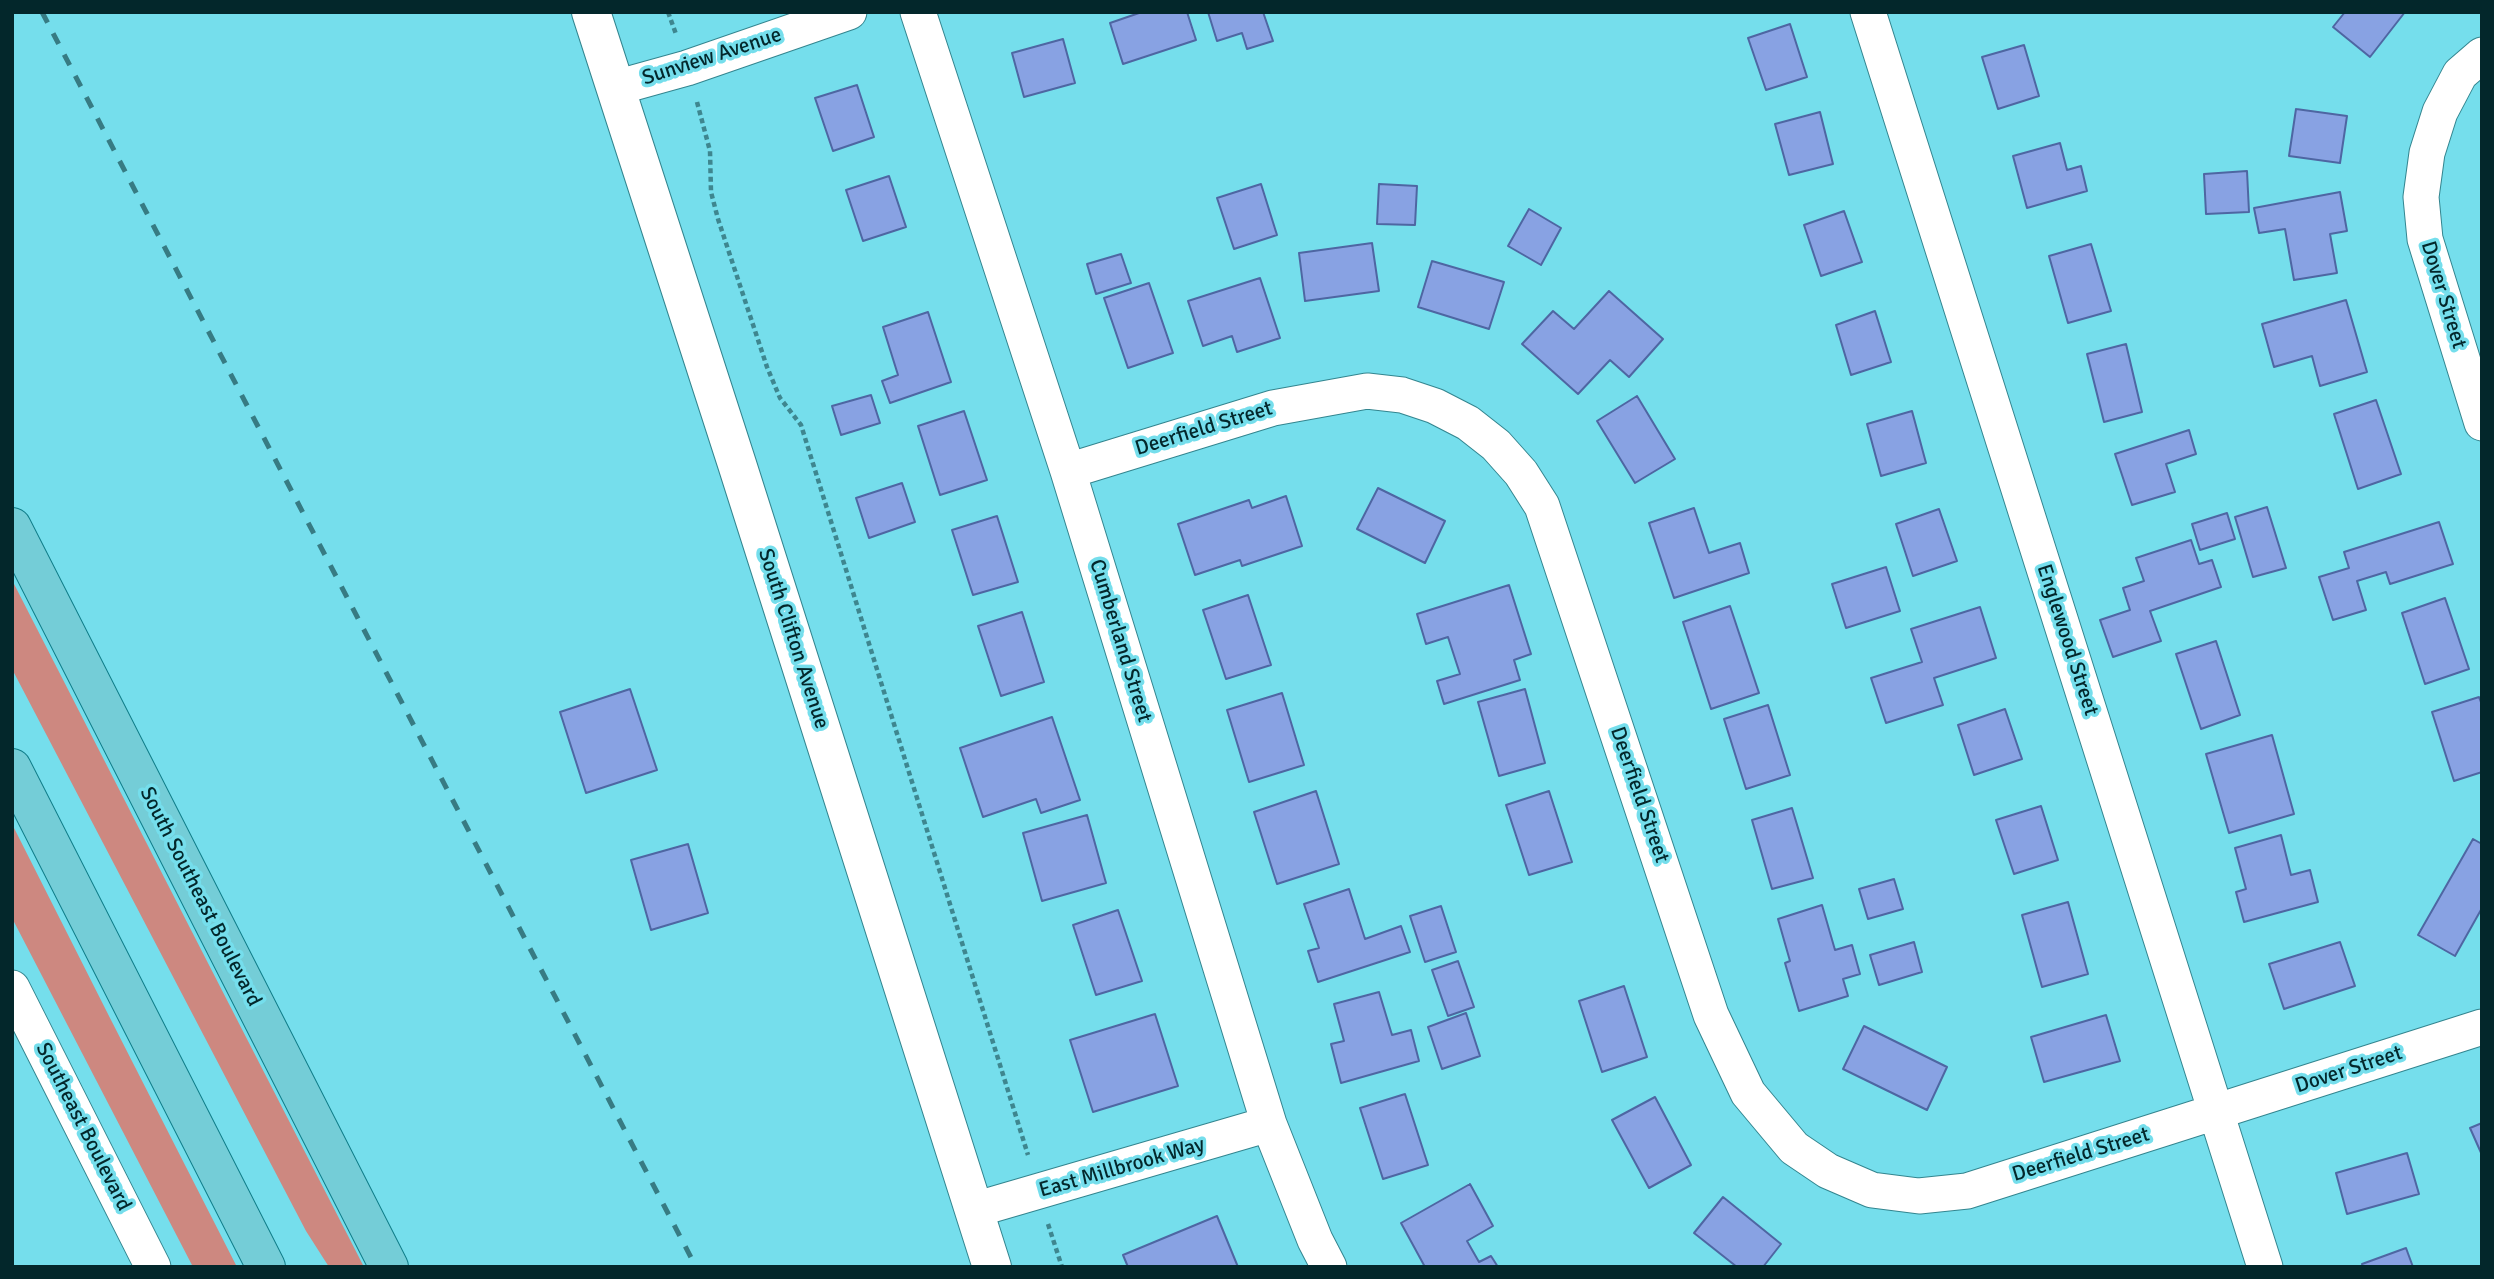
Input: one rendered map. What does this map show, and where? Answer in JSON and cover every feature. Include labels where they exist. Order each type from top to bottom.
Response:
[{"type":"main road","name":"South Southeast Boulevard","points":[[12,527],[389,1267]]},
{"type":"main road","points":[[12,768],[266,1267]]},
{"type":"street","name":"South Clifton Avenue","points":[[591,12],[992,1267]]},
{"type":"street","name":"Sunview Avenue","points":[[615,88],[687,68],[849,12]]},
{"type":"street","name":"Cumberland Street","points":[[918,12],[1068,471],[1269,1124],[1315,1240],[1329,1267]]},
{"type":"street","name":"Englewood Street","points":[[1868,12],[2265,1267]]},
{"type":"street","name":"Dover Street","points":[[2482,55],[2460,74],[2440,112],[2427,153],[2421,197],[2425,239],[2482,423]]},
{"type":"street","name":"Deerfield Street","points":[[1068,471],[1273,408],[1367,391],[1402,395],[1436,406],[1468,423],[1496,445],[1521,473],[1542,506],[1711,1015],[1725,1046],[1748,1093],[1766,1118],[1794,1148],[1828,1171],[1872,1189],[1896,1193],[1919,1196],[1967,1191],[2216,1113]]},
{"type":"street","name":"Southeast Boulevard","points":[[12,988],[153,1267]]},
{"type":"street","name":"Dover Street","points":[[2216,1113],[2482,1027]]},
{"type":"street","name":"East Millbrook Way","points":[[974,1210],[1269,1124]]},
{"type":"path","points":[[668,12],[710,150],[711,192],[718,219],[767,368],[780,398],[801,425],[1062,1267]]},
{"type":"shaded area","points":[[12,580],[364,1267],[329,1267],[306,1231],[12,669]]},
{"type":"shaded area","points":[[12,824],[237,1267],[193,1267],[12,918]]},
{"type":"building","points":[[1142,12],[1187,12],[1196,40],[1123,64],[1110,23]]},
{"type":"building","points":[[1208,12],[1263,12],[1273,41],[1247,49],[1242,33],[1217,41]]},
{"type":"building","points":[[2345,12],[2405,12],[2370,57],[2333,27]]},
{"type":"building","points":[[1790,24],[1807,77],[1766,90],[1748,38]]},
{"type":"building","points":[[1063,39],[1075,83],[1024,97],[1012,53]]},
{"type":"building","points":[[2024,45],[2039,96],[1998,109],[1982,57]]},
{"type":"building","points":[[857,85],[874,137],[833,151],[815,98]]},
{"type":"building","points":[[2296,109],[2347,116],[2340,163],[2289,156]]},
{"type":"building","points":[[1820,112],[1833,164],[1789,175],[1775,124]]},
{"type":"building","points":[[2060,143],[2067,170],[2081,166],[2087,191],[2027,208],[2013,156]]},
{"type":"building","points":[[2247,171],[2249,212],[2206,214],[2204,174]]},
{"type":"building","points":[[889,176],[906,227],[863,241],[846,190]]},
{"type":"building","points":[[1261,184],[1277,235],[1234,249],[1217,198]]},
{"type":"building","points":[[1379,184],[1417,186],[1415,225],[1377,224]]},
{"type":"building","points":[[2340,192],[2347,231],[2330,234],[2337,273],[2294,280],[2285,229],[2259,233],[2254,208]]},
{"type":"building","points":[[1529,209],[1561,228],[1541,265],[1508,246]]},
{"type":"building","points":[[1844,211],[1862,262],[1821,276],[1804,225]]},
{"type":"building","points":[[1372,243],[1379,291],[1305,301],[1299,253]]},
{"type":"building","points":[[2091,244],[2111,311],[2068,323],[2049,256]]},
{"type":"building","points":[[1121,254],[1131,283],[1096,294],[1087,264]]},
{"type":"building","points":[[1432,261],[1504,282],[1489,329],[1418,307]]},
{"type":"building","points":[[1260,278],[1280,338],[1237,352],[1232,336],[1203,346],[1188,301]]},
{"type":"building","points":[[1149,283],[1173,353],[1128,368],[1104,298]]},
{"type":"building","points":[[1609,291],[1663,339],[1629,377],[1610,360],[1578,394],[1522,344],[1553,311],[1574,329]]},
{"type":"building","points":[[2346,300],[2367,372],[2320,386],[2312,356],[2274,367],[2262,324]]},
{"type":"building","points":[[1875,311],[1891,362],[1851,375],[1836,325]]},
{"type":"building","points":[[928,312],[951,382],[890,403],[882,381],[898,375],[883,327]]},
{"type":"building","points":[[2126,344],[2142,412],[2104,422],[2087,354]]},
{"type":"building","points":[[871,395],[880,423],[841,435],[832,406]]},
{"type":"building","points":[[1637,396],[1675,459],[1635,483],[1597,421]]},
{"type":"building","points":[[2376,400],[2401,474],[2358,489],[2334,414]]},
{"type":"building","points":[[964,411],[987,480],[940,495],[918,426]]},
{"type":"building","points":[[1912,411],[1926,463],[1881,476],[1867,424]]},
{"type":"building","points":[[2189,430],[2196,454],[2166,464],[2175,492],[2132,505],[2115,454]]},
{"type":"building","points":[[902,483],[915,522],[869,538],[856,498]]},
{"type":"building","points":[[1378,488],[1445,521],[1425,563],[1357,529]]},
{"type":"building","points":[[1286,496],[1302,546],[1242,566],[1240,560],[1195,575],[1178,524],[1249,500],[1252,508]]},
{"type":"building","points":[[2267,507],[2286,568],[2253,577],[2235,517]]},
{"type":"building","points":[[1694,508],[1709,553],[1740,543],[1749,573],[1674,598],[1649,523]]},
{"type":"building","points":[[1939,509],[1957,561],[1913,576],[1896,524]]},
{"type":"building","points":[[2227,513],[2235,539],[2200,550],[2192,524]]},
{"type":"building","points":[[997,516],[1018,582],[973,595],[952,530]]},
{"type":"building","points":[[2439,522],[2453,564],[2390,584],[2386,572],[2357,581],[2366,610],[2333,620],[2319,577],[2349,568],[2344,552]]},
{"type":"building","points":[[2191,540],[2199,564],[2212,560],[2221,587],[2150,611],[2161,641],[2113,657],[2100,620],[2130,610],[2123,588],[2144,581],[2136,558]]},
{"type":"building","points":[[1886,567],[1900,611],[1846,628],[1832,584]]},
{"type":"building","points":[[1509,585],[1531,654],[1514,660],[1520,680],[1444,704],[1437,681],[1460,674],[1448,637],[1426,644],[1417,614]]},
{"type":"building","points":[[1248,595],[1271,665],[1226,679],[1203,610]]},
{"type":"building","points":[[2445,598],[2469,669],[2425,684],[2402,613]]},
{"type":"building","points":[[1730,606],[1759,693],[1711,709],[1683,622]]},
{"type":"building","points":[[1980,607],[1996,658],[1934,678],[1943,705],[1886,723],[1871,678],[1922,662],[1911,629]]},
{"type":"building","points":[[1022,612],[1044,682],[1001,696],[978,626]]},
{"type":"building","points":[[2216,641],[2240,715],[2201,729],[2176,654]]},
{"type":"building","points":[[630,689],[657,770],[586,793],[560,712]]},
{"type":"building","points":[[1525,689],[1545,763],[1499,776],[1478,702]]},
{"type":"building","points":[[1282,693],[1304,765],[1249,782],[1227,710]]},
{"type":"building","points":[[2479,697],[2482,705],[2482,772],[2454,781],[2432,712]]},
{"type":"building","points":[[1768,705],[1790,775],[1746,789],[1724,719]]},
{"type":"building","points":[[2005,709],[2022,759],[1974,775],[1958,725]]},
{"type":"building","points":[[1052,717],[1080,800],[1041,813],[1036,799],[983,817],[960,748]]},
{"type":"building","points":[[2272,735],[2294,814],[2229,833],[2206,754]]},
{"type":"building","points":[[1316,791],[1339,864],[1277,884],[1254,812]]},
{"type":"building","points":[[1549,791],[1572,862],[1529,875],[1506,805]]},
{"type":"building","points":[[2041,806],[2058,860],[2014,874],[1996,820]]},
{"type":"building","points":[[1792,808],[1813,878],[1772,889],[1752,820]]},
{"type":"building","points":[[1087,815],[1106,883],[1042,901],[1023,833]]},
{"type":"building","points":[[2281,835],[2291,875],[2310,870],[2318,902],[2244,922],[2236,892],[2246,889],[2235,848]]},
{"type":"building","points":[[2473,839],[2482,844],[2482,908],[2455,956],[2418,935]]},
{"type":"building","points":[[688,844],[708,913],[651,930],[631,860]]},
{"type":"building","points":[[1894,879],[1903,909],[1868,919],[1859,889]]},
{"type":"building","points":[[1349,889],[1365,939],[1401,926],[1410,952],[1318,982],[1308,951],[1319,948],[1304,904]]},
{"type":"building","points":[[2068,902],[2088,974],[2042,987],[2022,915]]},
{"type":"building","points":[[1822,905],[1835,950],[1852,945],[1860,974],[1843,979],[1848,996],[1799,1011],[1785,963],[1790,961],[1778,919]]},
{"type":"building","points":[[1441,906],[1456,952],[1425,962],[1410,916]]},
{"type":"building","points":[[1118,910],[1142,981],[1096,995],[1073,925]]},
{"type":"building","points":[[1914,942],[1922,972],[1879,985],[1870,955]]},
{"type":"building","points":[[2340,942],[2355,986],[2284,1009],[2269,964]]},
{"type":"building","points":[[1458,961],[1474,1007],[1448,1016],[1432,970]]},
{"type":"building","points":[[1624,986],[1647,1057],[1602,1072],[1579,1001]]},
{"type":"building","points":[[1379,992],[1392,1035],[1411,1030],[1419,1061],[1341,1083],[1331,1044],[1344,1041],[1334,1004]]},
{"type":"building","points":[[1466,1013],[1480,1056],[1442,1069],[1428,1027]]},
{"type":"building","points":[[1155,1014],[1178,1086],[1093,1112],[1070,1040]]},
{"type":"building","points":[[2106,1015],[2120,1061],[2044,1082],[2031,1037]]},
{"type":"building","points":[[1864,1026],[1947,1067],[1927,1110],[1843,1069]]},
{"type":"building","points":[[1405,1094],[1428,1165],[1383,1179],[1360,1108]]},
{"type":"building","points":[[1655,1097],[1691,1165],[1649,1188],[1612,1120]]},
{"type":"building","points":[[2482,1123],[2482,1155],[2470,1128]]},
{"type":"building","points":[[2407,1153],[2419,1194],[2347,1214],[2336,1173]]},
{"type":"building","points":[[1470,1184],[1493,1226],[1467,1241],[1479,1262],[1491,1256],[1498,1267],[1425,1267],[1401,1223]]},
{"type":"building","points":[[1723,1197],[1781,1244],[1763,1267],[1737,1267],[1694,1233]]},
{"type":"building","points":[[1217,1216],[1238,1267],[1128,1267],[1123,1255]]},
{"type":"building","points":[[2406,1248],[2413,1267],[2363,1267],[2362,1264]]},
{"type":"railway","points":[[42,12],[696,1267]]}]
